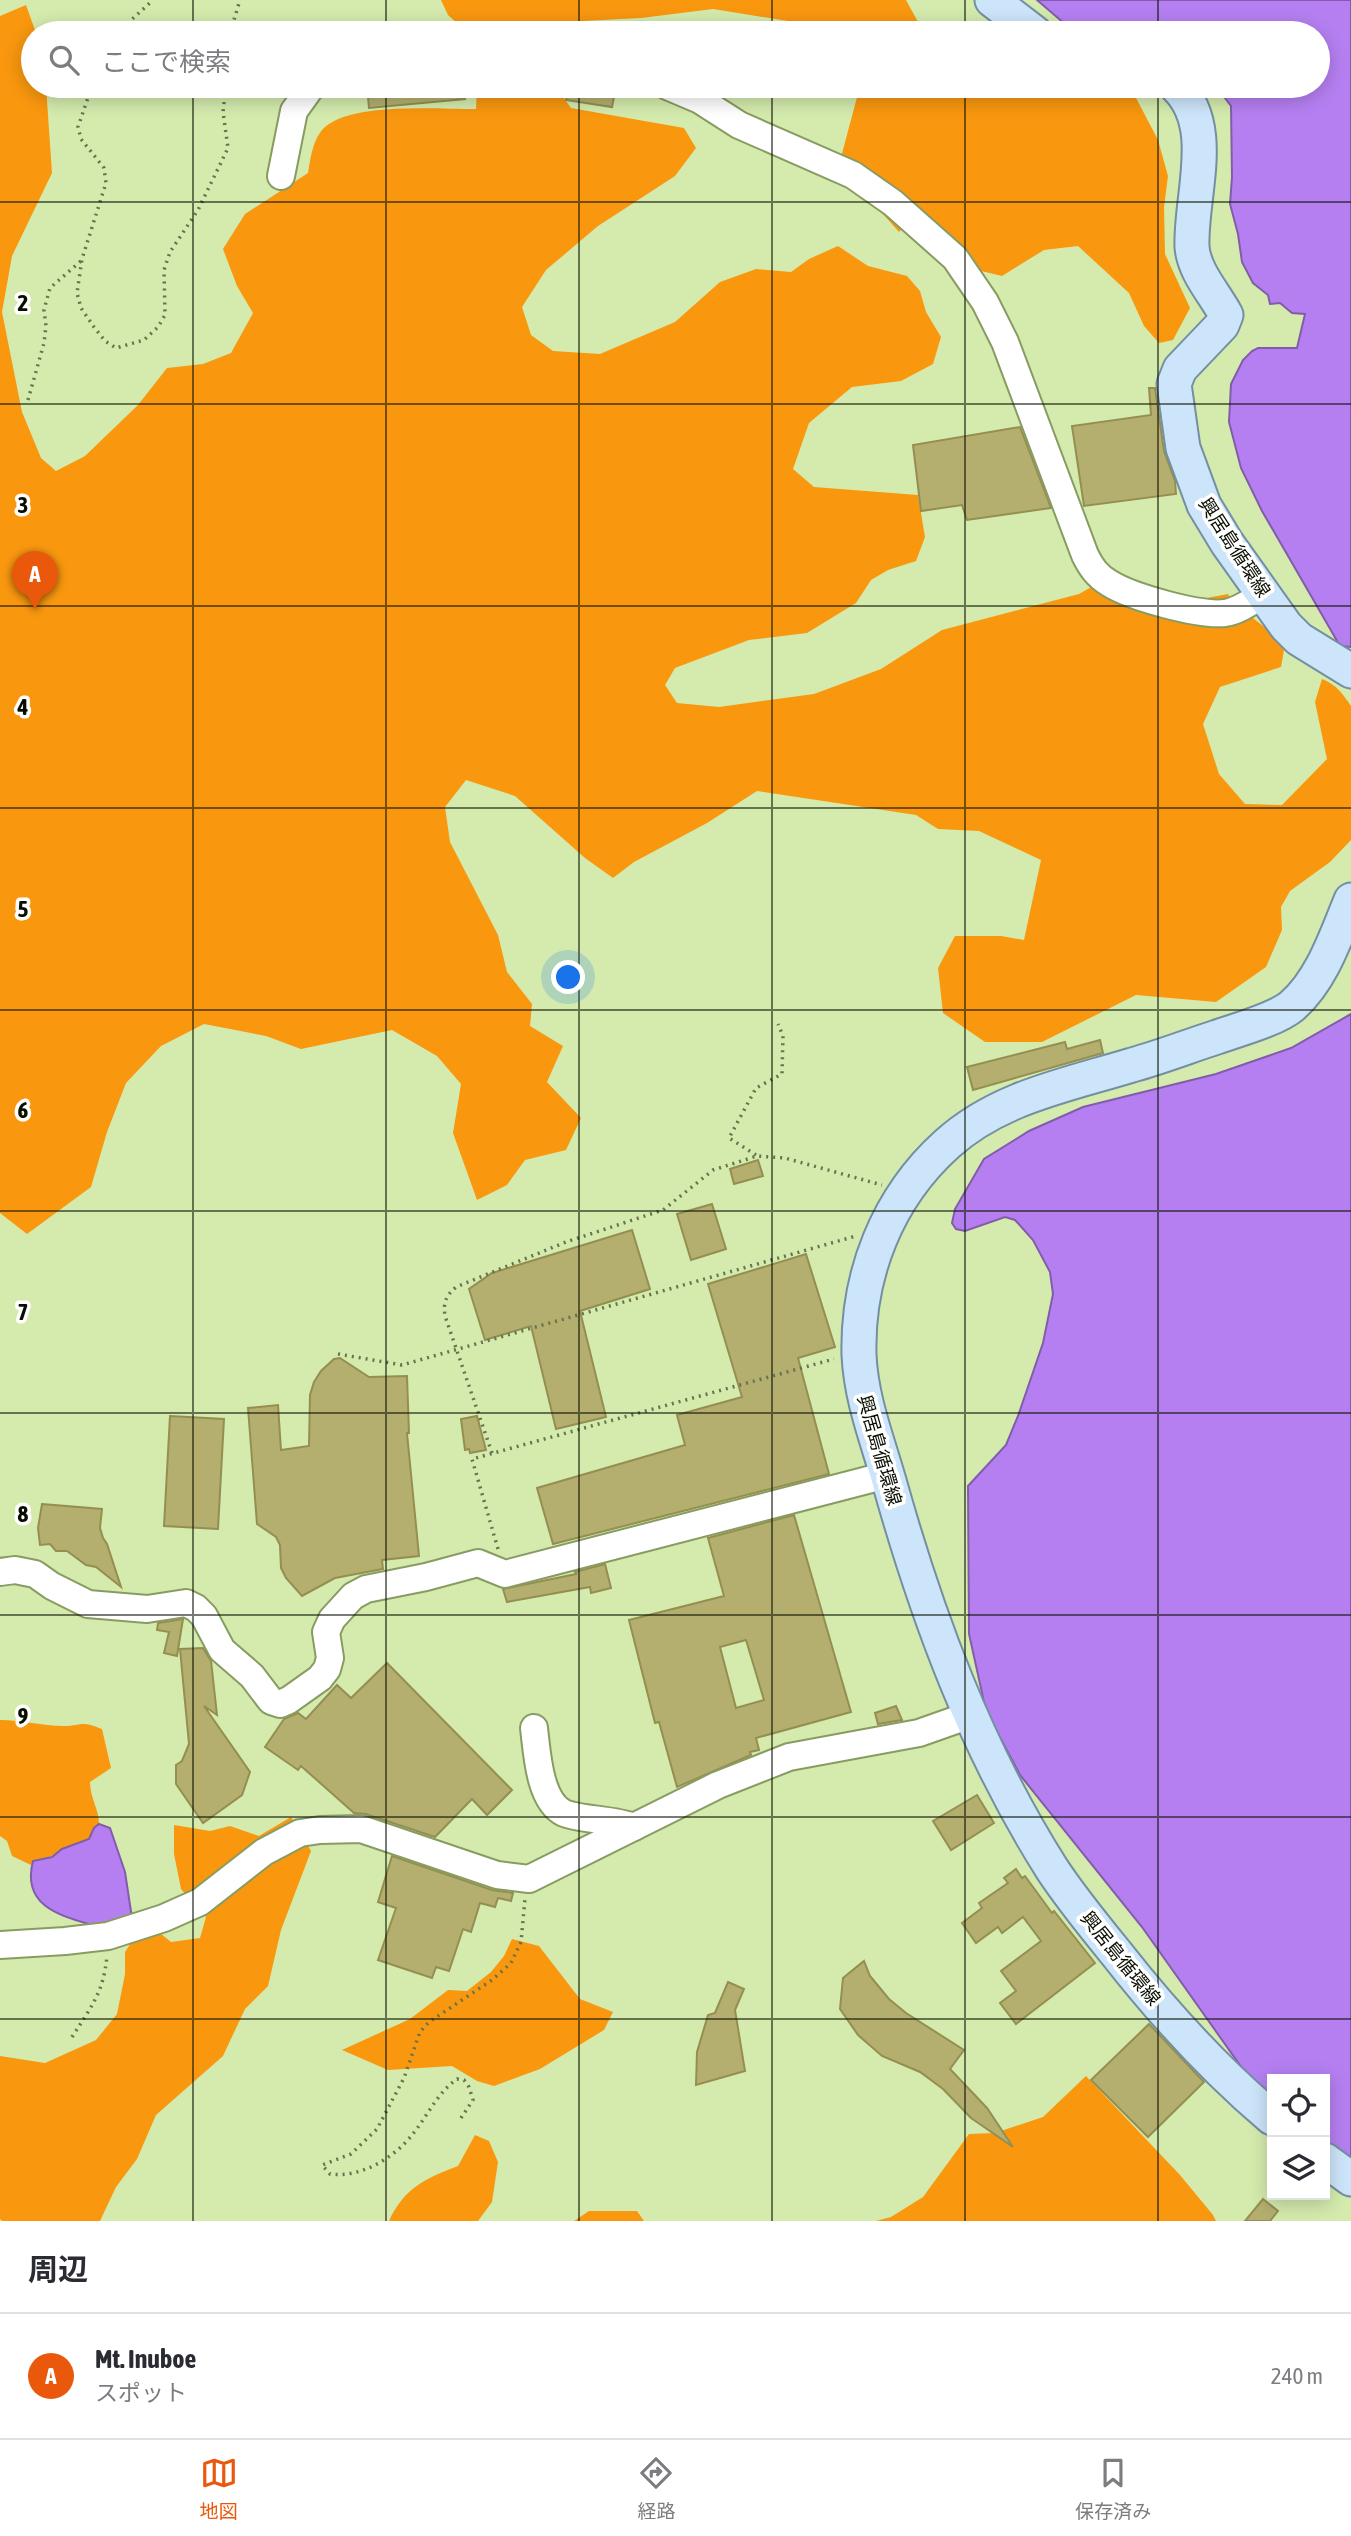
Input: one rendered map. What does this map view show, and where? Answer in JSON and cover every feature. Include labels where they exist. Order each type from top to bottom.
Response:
[{"type":"main road","points":[[992,0],[1019,21]]},
{"type":"main road","name":"興居島循環線","points":[[1185,98],[1193,109],[1199,142],[1192,249],[1198,268],[1226,315],[1222,325],[1180,369],[1174,384],[1176,414],[1183,448],[1203,505],[1286,626],[1299,639],[1351,671]]},
{"type":"main road","name":"興居島循環線","points":[[1267,2114],[1232,2084],[1155,2003],[1054,1872],[999,1778],[970,1715],[925,1600],[862,1389],[859,1352],[865,1286],[878,1241],[902,1197],[929,1161],[949,1142],[969,1126],[997,1110],[1066,1083],[1130,1066],[1246,1027],[1290,1008],[1310,985],[1330,950],[1351,901]]},
{"type":"main road","points":[[1330,2164],[1351,2179]]},
{"type":"street","points":[[281,176],[294,111],[303,98]]},
{"type":"street","points":[[695,98],[739,125],[853,175],[893,203],[955,258],[985,302],[1005,342],[1093,570],[1110,584],[1135,595],[1203,613],[1227,613],[1244,607],[1264,594]]},
{"type":"street","points":[[0,1572],[15,1570],[36,1574],[52,1586],[88,1604],[147,1609],[186,1603],[204,1616],[222,1650],[252,1676],[271,1701],[280,1704],[320,1678],[327,1669],[330,1658],[326,1632],[332,1619],[353,1596],[366,1589],[478,1563],[505,1574],[887,1475]]},
{"type":"street","points":[[0,1945],[108,1936],[164,1918],[200,1902],[264,1852],[300,1833],[320,1830],[361,1829],[496,1875],[529,1879],[718,1785],[789,1757],[919,1734],[970,1715]]},
{"type":"street","points":[[534,1728],[540,1774],[551,1803],[565,1813],[620,1822],[634,1827]]},
{"type":"path","points":[[130,21],[153,0]]},
{"type":"path","points":[[234,21],[240,0]]},
{"type":"path","points":[[88,98],[78,127],[81,139],[104,168],[106,183],[82,260],[77,292],[81,308],[94,327],[105,341],[116,348],[144,340],[158,327],[164,315],[164,270],[170,252],[198,210],[228,148],[223,112],[224,98]]},
{"type":"path","points":[[28,400],[44,343],[44,310],[50,288],[82,260]]},
{"type":"path","points":[[757,1156],[729,1138],[756,1088],[782,1074],[783,1037],[778,1024]]},
{"type":"path","points":[[492,1453],[443,1305],[447,1295],[456,1287],[566,1242],[663,1210],[713,1170],[757,1156],[785,1158],[877,1182],[902,1197]]},
{"type":"path","points":[[338,1354],[402,1366],[853,1236],[878,1241]]},
{"type":"path","points":[[505,1574],[472,1459],[859,1352]]},
{"type":"path","points":[[461,2118],[473,2100],[464,2080],[457,2079],[447,2086],[411,2137],[389,2157],[365,2170],[344,2176],[330,2174],[322,2165],[351,2154],[377,2129],[404,2078],[420,2032],[429,2022],[492,1980],[512,1963],[521,1942],[529,1879]]},
{"type":"path","points":[[72,2036],[93,2005],[105,1979],[108,1936]]},
{"type":"shaded area","points":[[441,0],[906,0],[917,21],[788,21],[713,9],[641,18],[583,21],[455,21],[448,15]]},
{"type":"shaded area","points":[[1037,0],[1351,0],[1351,647],[1340,646],[1262,511],[1241,468],[1229,422],[1231,384],[1243,360],[1258,348],[1297,348],[1305,314],[1292,313],[1280,303],[1270,304],[1268,295],[1253,283],[1242,262],[1230,204],[1231,106],[1225,98],[1330,98],[1330,21],[1061,21]]},
{"type":"shaded area","points":[[26,5],[32,21],[21,21],[21,98],[47,98],[52,173],[12,256],[2,312],[22,412],[41,458],[56,471],[85,456],[138,405],[167,368],[203,364],[231,353],[253,313],[237,286],[223,249],[245,214],[308,173],[316,140],[324,128],[343,117],[360,113],[421,108],[476,109],[476,98],[564,98],[571,108],[684,128],[696,148],[675,176],[598,226],[546,270],[522,307],[531,335],[553,351],[600,354],[675,322],[720,282],[756,269],[791,272],[809,259],[838,246],[868,266],[907,276],[920,291],[926,312],[941,337],[933,364],[901,381],[852,387],[809,423],[793,469],[814,487],[918,495],[925,537],[916,561],[888,570],[871,580],[856,603],[807,633],[749,640],[675,668],[665,685],[677,703],[719,707],[814,694],[881,669],[942,630],[1079,594],[1116,573],[1136,584],[1201,599],[1228,594],[1242,619],[1253,618],[1268,630],[1284,650],[1281,667],[1220,687],[1203,724],[1219,774],[1245,804],[1282,805],[1327,759],[1315,702],[1322,679],[1339,690],[1351,706],[1351,840],[1330,862],[1290,891],[1281,907],[1282,930],[1266,967],[1216,1002],[1136,995],[1042,1042],[985,1042],[943,1013],[938,968],[955,936],[1001,936],[1024,940],[1041,860],[979,831],[938,829],[916,815],[757,791],[707,823],[634,862],[613,878],[585,858],[515,796],[466,780],[445,807],[450,842],[498,935],[507,972],[532,1004],[530,1026],[563,1046],[547,1082],[581,1118],[566,1150],[525,1160],[507,1185],[477,1200],[453,1133],[461,1084],[437,1056],[392,1030],[301,1049],[266,1036],[204,1024],[161,1046],[126,1083],[107,1132],[91,1187],[27,1234],[0,1213],[0,16]]},
{"type":"shaded area","points":[[857,98],[1136,98],[1158,140],[1168,176],[1164,207],[1165,254],[1190,308],[1173,340],[1159,343],[1144,326],[1129,293],[1078,246],[1044,250],[1002,276],[977,270],[941,227],[919,211],[899,232],[874,204],[836,176]]},
{"type":"shaded area","points":[[1351,1014],[1351,2169],[1330,2152],[1330,2074],[1267,2074],[1266,2102],[1142,1927],[1020,1775],[986,1711],[969,1634],[968,1486],[1006,1445],[1043,1343],[1053,1294],[1050,1272],[1033,1240],[1015,1220],[1005,1217],[965,1231],[956,1229],[952,1223],[955,1209],[984,1159],[1029,1131],[1083,1107],[1216,1074],[1291,1048]]},
{"type":"shaded area","points":[[0,1720],[55,1726],[85,1724],[102,1729],[111,1768],[90,1782],[99,1824],[89,1839],[33,1861],[31,1865],[12,1856],[7,1841],[0,1836]]},
{"type":"shaded area","points":[[291,1817],[311,1851],[281,1930],[268,1986],[245,2009],[223,2056],[156,2115],[137,2159],[116,2187],[100,2221],[2,2221],[0,2056],[45,2063],[96,2040],[117,2014],[125,1974],[125,1952],[136,1935],[155,1929],[171,1942],[200,1938],[206,1917],[181,1889],[174,1854],[174,1825],[210,1831],[230,1826],[259,1836]]},
{"type":"shaded area","points":[[99,1824],[110,1828],[125,1872],[132,1918],[111,1931],[54,1911],[34,1893],[31,1879],[33,1861],[52,1857],[62,1849],[89,1839]]},
{"type":"shaded area","points":[[512,1939],[539,1946],[580,1999],[613,2012],[604,2030],[540,2069],[494,2086],[477,2081],[452,2066],[388,2070],[342,2050],[410,2019],[448,1990],[467,1991],[491,1972],[504,1956]]},
{"type":"shaded area","points":[[1086,2076],[1180,2175],[1216,2221],[876,2221],[891,2217],[923,2197],[969,2134],[995,2133],[1043,2117]]},
{"type":"shaded area","points":[[475,2135],[489,2141],[498,2162],[492,2202],[478,2221],[389,2221],[409,2192],[436,2175],[458,2166]]},
{"type":"shaded area","points":[[589,2211],[637,2211],[644,2221],[574,2221]]},
{"type":"building","points":[[368,98],[465,98],[465,99],[369,108]]},
{"type":"building","points":[[566,98],[614,98],[612,107]]},
{"type":"building","points":[[1149,388],[1155,388],[1164,451],[1175,481],[1176,494],[1084,506],[1072,426],[1151,415]]},
{"type":"building","points":[[1020,427],[1051,508],[967,520],[962,505],[921,511],[913,445]]},
{"type":"building","points":[[1100,1040],[1103,1053],[973,1090],[967,1067],[1065,1042],[1067,1049]]},
{"type":"building","points":[[758,1160],[763,1176],[734,1184],[730,1169]]},
{"type":"building","points":[[712,1204],[726,1249],[691,1260],[677,1214]]},
{"type":"building","points":[[632,1230],[650,1289],[580,1311],[606,1417],[556,1429],[531,1326],[485,1340],[469,1289],[492,1273]]},
{"type":"building","points":[[806,1254],[835,1347],[798,1358],[829,1474],[553,1544],[537,1488],[685,1445],[677,1415],[742,1397],[708,1284]]},
{"type":"building","points":[[340,1358],[369,1377],[407,1376],[407,1433],[419,1556],[382,1560],[383,1569],[335,1578],[302,1596],[281,1568],[280,1545],[276,1537],[257,1524],[248,1408],[278,1405],[281,1450],[309,1446],[310,1395],[314,1382],[334,1359]]},
{"type":"building","points":[[170,1416],[224,1419],[218,1529],[164,1526]]},
{"type":"building","points":[[477,1416],[486,1450],[470,1453],[469,1449],[465,1450],[461,1419]]},
{"type":"building","points":[[42,1504],[102,1509],[100,1528],[121,1587],[96,1567],[86,1565],[67,1551],[56,1551],[50,1544],[40,1545],[38,1528]]},
{"type":"building","points":[[794,1515],[851,1712],[756,1738],[759,1750],[750,1752],[751,1755],[677,1787],[659,1722],[655,1723],[629,1620],[724,1596],[708,1538]],"holes":[[[746,1640],[764,1700],[736,1708],[720,1647]]]},
{"type":"building","points":[[605,1564],[611,1588],[591,1593],[590,1587],[507,1602],[503,1589],[576,1574],[575,1572]]},
{"type":"building","points":[[183,1619],[177,1656],[164,1653],[169,1632],[157,1630],[158,1623]]},
{"type":"building","points":[[203,1648],[211,1661],[217,1715],[204,1706],[250,1772],[242,1795],[203,1823],[176,1784],[176,1765],[182,1761],[189,1744],[180,1649]]},
{"type":"building","points":[[387,1663],[512,1790],[487,1815],[472,1799],[435,1837],[366,1814],[354,1813],[301,1766],[298,1770],[265,1747],[284,1719],[298,1713],[306,1719],[337,1685],[351,1698]]},
{"type":"building","points":[[896,1706],[902,1720],[878,1724],[875,1713]]},
{"type":"building","points":[[977,1795],[994,1823],[951,1850],[933,1821]]},
{"type":"building","points":[[392,1856],[492,1890],[513,1893],[511,1901],[498,1898],[495,1907],[480,1903],[471,1932],[463,1929],[449,1971],[436,1967],[432,1978],[378,1960],[396,1908],[378,1902]]},
{"type":"building","points":[[1016,1869],[1022,1878],[1025,1876],[1052,1913],[1054,1911],[1095,1963],[1016,2024],[1000,2003],[1016,1991],[1001,1971],[1041,1941],[1023,1917],[1002,1933],[998,1927],[976,1943],[962,1923],[982,1908],[979,1903],[1008,1883],[1004,1878]]},
{"type":"building","points":[[864,1961],[870,1976],[889,1999],[964,2050],[950,2069],[987,2108],[1013,2147],[971,2118],[943,2089],[920,2072],[882,2056],[858,2035],[840,2009],[843,1978]]},
{"type":"building","points":[[728,1982],[744,1989],[735,2010],[745,2071],[696,2085],[697,2052],[708,2015],[715,2013]]},
{"type":"building","points":[[1149,2024],[1204,2082],[1148,2137],[1091,2080]]},
{"type":"building","points":[[1263,2199],[1278,2211],[1270,2221],[1245,2221]]},
{"type":"place","name":"Mt. Inuboe","points":[[35,609]]}]
